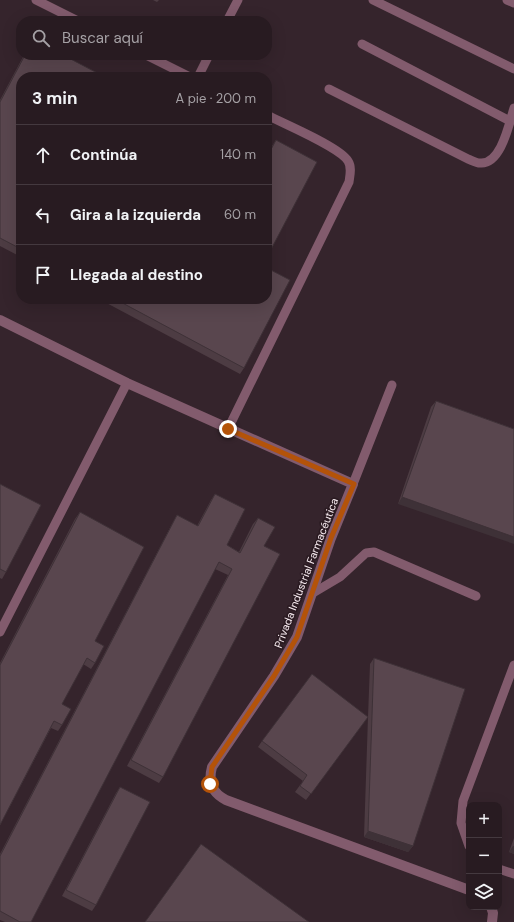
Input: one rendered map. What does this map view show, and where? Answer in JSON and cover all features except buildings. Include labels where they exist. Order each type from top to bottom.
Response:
[{"type":"street","points":[[0,320],[127,383],[354,484]]},
{"type":"street","name":"Privada Industrial Farmacéutica","points":[[354,484],[331,538],[297,637],[287,656],[212,767],[210,784],[218,796],[226,800],[466,889]]},
{"type":"street","points":[[492,910],[492,922]]},
{"type":"lane","points":[[36,0],[68,16]]},
{"type":"lane","points":[[230,16],[238,0]]},
{"type":"lane","points":[[373,0],[514,69]]},
{"type":"lane","points":[[507,0],[514,3]]},
{"type":"lane","points":[[362,44],[510,121]]},
{"type":"lane","points":[[156,60],[180,72]]},
{"type":"lane","points":[[200,72],[206,60]]},
{"type":"lane","points":[[329,89],[468,159],[480,163],[489,162],[498,154],[514,108]]},
{"type":"lane","points":[[228,429],[349,182],[351,172],[348,161],[336,150],[272,118]]},
{"type":"lane","points":[[0,632],[127,383]]},
{"type":"lane","name":"Privada Industrial Farmacéutica","points":[[354,484],[392,385]]},
{"type":"lane","points":[[312,593],[340,577],[366,552],[374,552],[476,596]]},
{"type":"lane","points":[[466,838],[461,823],[463,801],[514,665]]},
{"type":"lane","points":[[502,870],[514,874]]},
{"type":"route","points":[[210,784],[212,767],[274,676],[297,637],[331,538],[354,484],[228,429]]}]
